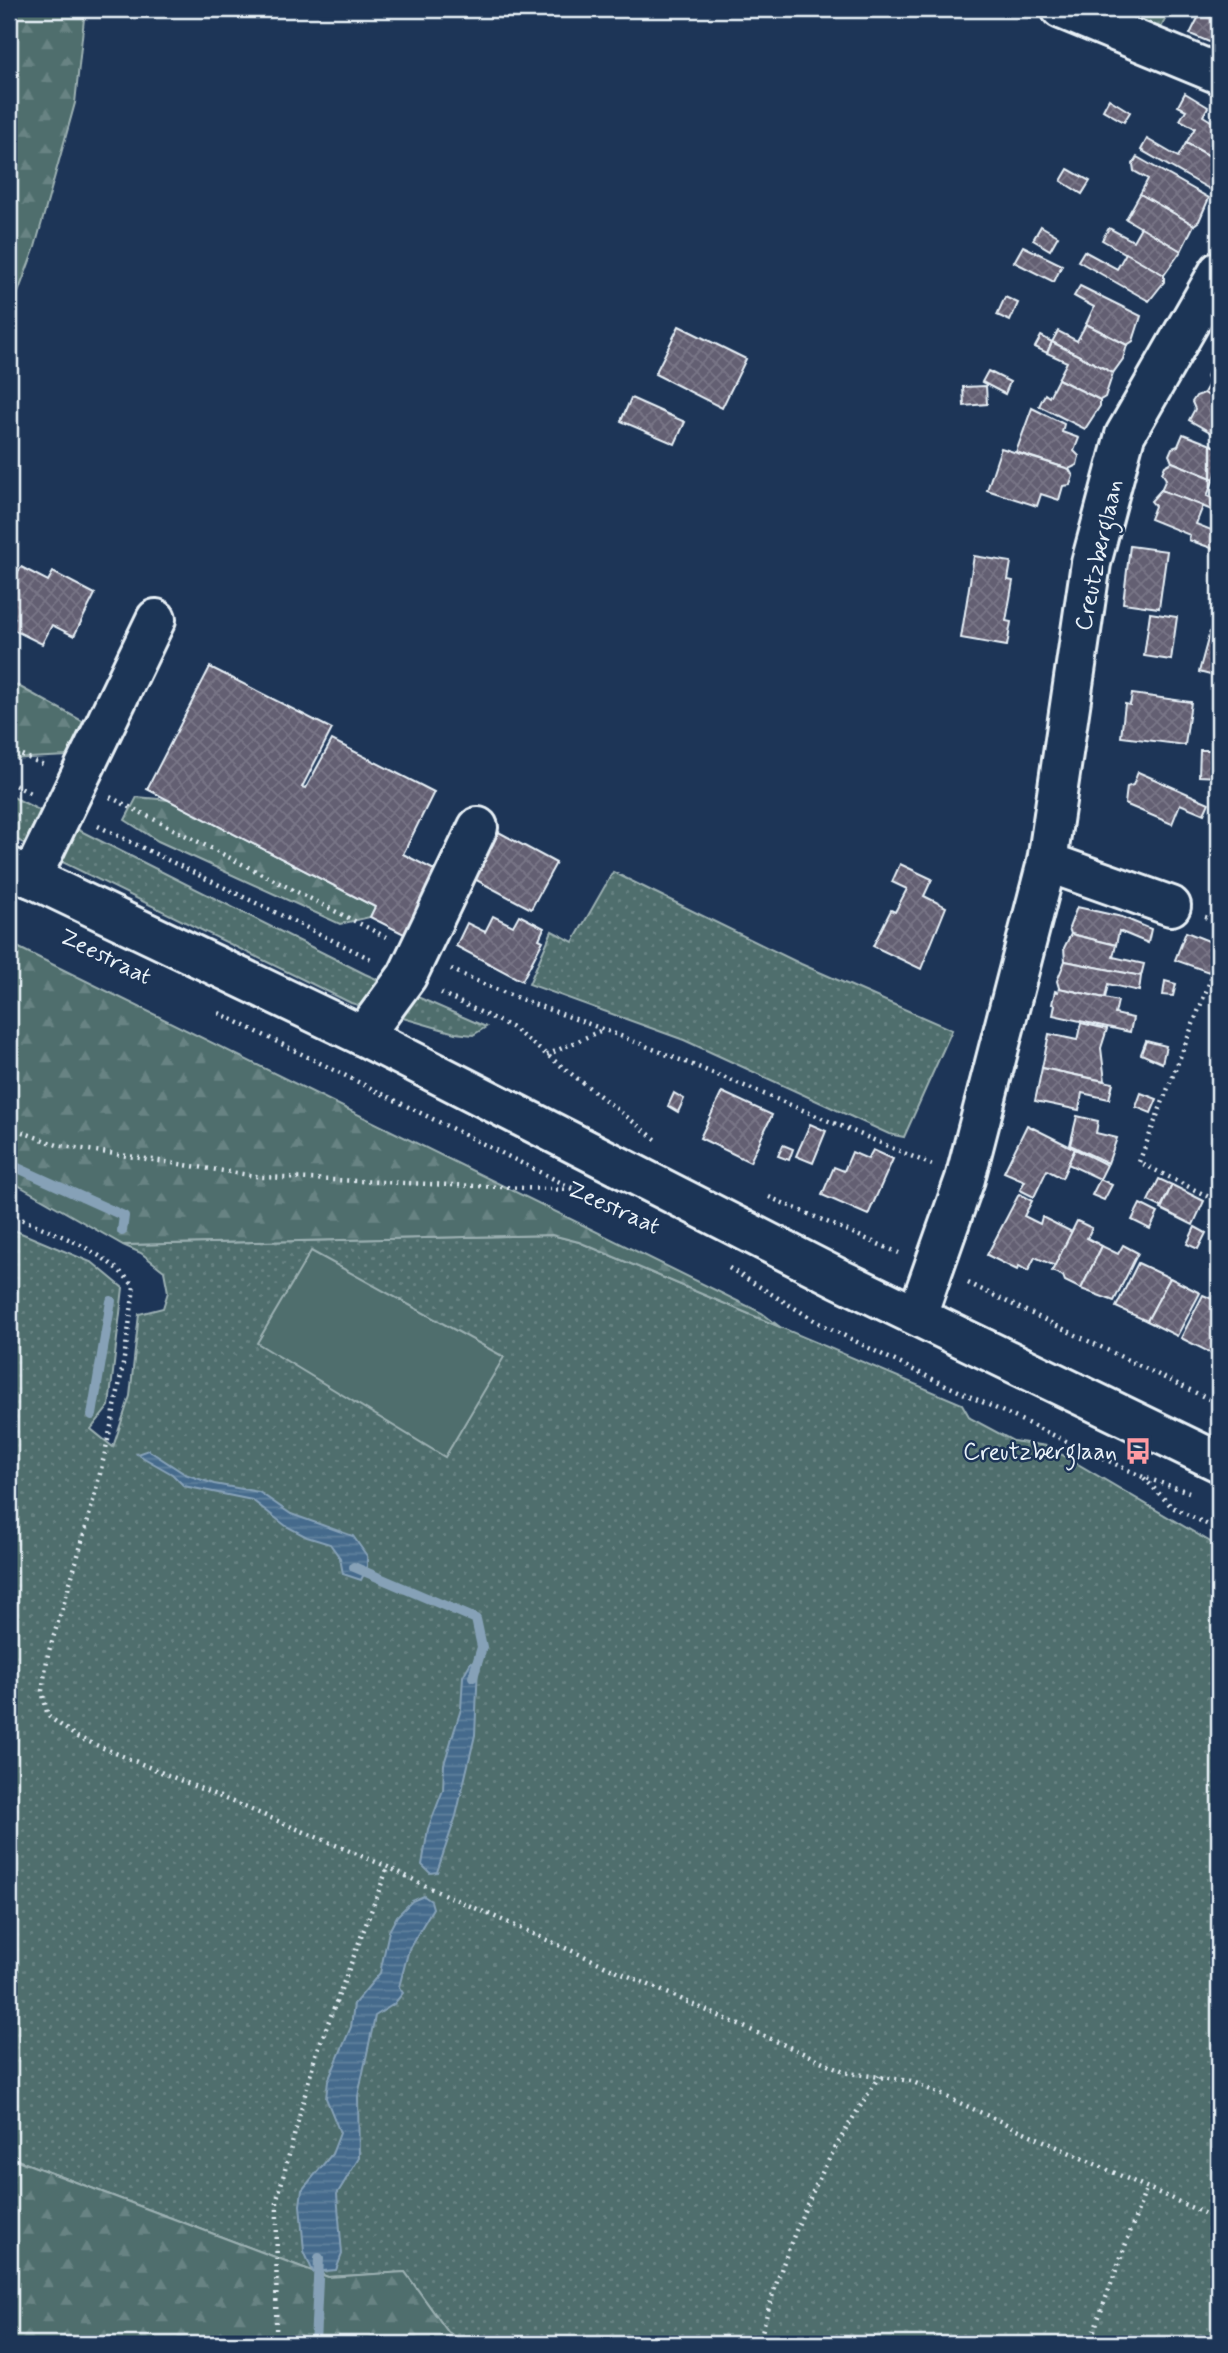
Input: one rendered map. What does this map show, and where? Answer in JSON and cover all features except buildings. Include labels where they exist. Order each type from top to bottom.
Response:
[{"type":"street","points":[[1061,9],[1219,74]]},
{"type":"street","name":"Creutzberglaan","points":[[917,1315],[965,1179],[1046,862],[1091,563],[1125,435],[1219,271]]},
{"type":"street","points":[[20,872],[71,794],[156,619]]},
{"type":"street","points":[[363,1036],[412,965],[478,827]]},
{"type":"street","points":[[1046,862],[1171,906]]},
{"type":"street","name":"Zeestraat","points":[[20,872],[363,1036],[917,1315],[1219,1462]]},
{"type":"path","points":[[9,749],[71,794],[412,965],[511,1027],[644,1130]]},
{"type":"path","points":[[9,782],[71,794],[412,965],[602,1030],[783,1101],[965,1179]]},
{"type":"path","points":[[1219,958],[1139,1162],[1219,1202]]},
{"type":"path","name":"Zeestraat","points":[[218,1012],[588,1195]]},
{"type":"path","points":[[547,1055],[602,1030]]},
{"type":"path","points":[[9,1127],[57,1145],[262,1177],[575,1190]]},
{"type":"path","points":[[9,1214],[80,1244],[118,1267],[134,1286],[125,1366],[111,1434],[73,1574],[47,1654],[42,1691],[48,1716],[77,1737],[388,1867],[848,2073],[912,2081],[1219,2220]]},
{"type":"path","points":[[724,1265],[819,1323],[1143,1477],[1194,1494]]},
{"type":"path","points":[[935,1267],[1219,1404]]},
{"type":"path","points":[[1143,1477],[1172,1507],[1219,1530]]},
{"type":"path","points":[[276,2344],[278,2200],[315,2057],[388,1867]]},
{"type":"path","points":[[760,2344],[767,2310],[810,2200],[839,2142],[879,2076]]},
{"type":"path","points":[[1089,2344],[1146,2189]]},
{"type":"green space","points":[[9,9],[85,9],[75,103],[35,247],[9,317]]},
{"type":"green space","points":[[1104,9],[1170,9],[1160,30]]},
{"type":"green space","points":[[9,681],[84,722],[68,756],[9,759]]},
{"type":"green space","points":[[9,795],[365,974],[486,1027],[473,1035],[455,1033],[351,1003],[9,836]]},
{"type":"green space","points":[[137,797],[169,800],[375,907],[370,917],[340,924],[158,841],[125,820]]},
{"type":"green space","points":[[613,872],[801,964],[952,1030],[904,1137],[889,1134],[684,1040],[529,984],[552,931],[573,942]]},
{"type":"green space","points":[[9,943],[762,1313],[780,1327],[579,1242],[552,1235],[123,1245],[9,1180]]},
{"type":"green space","points":[[9,1228],[93,1263],[123,1288],[109,1406],[91,1429],[113,1447],[130,1396],[139,1314],[163,1308],[168,1292],[164,1271],[141,1253],[123,1245],[552,1235],[579,1242],[962,1404],[970,1418],[1013,1441],[1047,1446],[1219,1547],[1219,2344],[466,2344],[448,2332],[405,2272],[328,2277],[9,2157]]},
{"type":"green space","points":[[311,1251],[504,1357],[445,1457],[257,1343]]},
{"type":"green space","points":[[9,2157],[328,2277],[405,2272],[448,2332],[466,2344],[9,2344]]},
{"type":"water","points":[[148,1450],[185,1474],[214,1484],[259,1492],[291,1514],[353,1536],[367,1556],[367,1568],[361,1580],[343,1574],[340,1558],[330,1544],[307,1537],[286,1526],[252,1500],[184,1486],[172,1474],[137,1454]]},
{"type":"water","points":[[471,1662],[478,1665],[475,1735],[456,1816],[437,1872],[430,1873],[422,1865],[428,1829],[443,1790],[444,1764],[461,1709],[463,1676]]},
{"type":"water","points":[[424,1896],[431,1901],[433,1908],[409,1949],[399,1987],[403,1993],[394,2004],[375,2016],[358,2096],[359,2158],[337,2194],[342,2254],[336,2270],[313,2272],[304,2251],[300,2205],[302,2190],[332,2154],[340,2133],[326,2098],[328,2081],[351,2027],[354,2004],[380,1973],[389,1931],[397,1916],[412,1901]]},
{"type":"waterway","points":[[9,1164],[124,1216],[122,1231]]},
{"type":"waterway","points":[[92,1415],[111,1301]]},
{"type":"waterway","points":[[354,1567],[476,1619],[482,1647],[473,1677]]},
{"type":"waterway","points":[[315,2344],[319,2258]]},
{"type":"place","name":"Creutzberglaan","points":[[1138,1451]]}]
